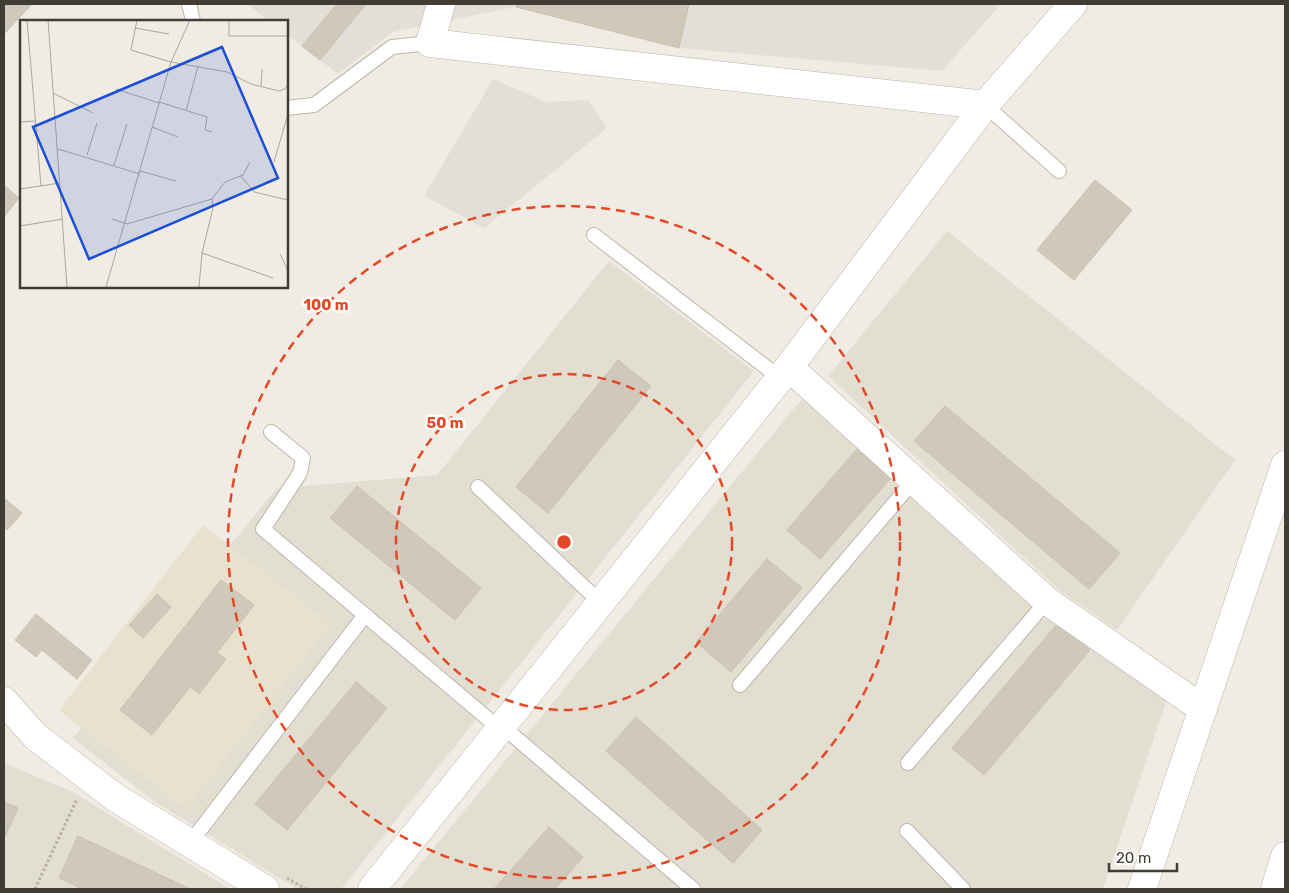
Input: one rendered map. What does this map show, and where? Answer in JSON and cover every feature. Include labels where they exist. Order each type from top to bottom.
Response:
[{"type":"street","points":[[441,4],[430,43],[985,105]]},
{"type":"street","points":[[372,889],[785,372],[985,105],[1073,4]]},
{"type":"street","points":[[785,372],[915,480],[1047,601],[1203,709]]},
{"type":"street","points":[[1142,889],[1203,709],[1278,507],[1285,465]]},
{"type":"street","points":[[4,701],[36,737],[108,793],[265,889]]},
{"type":"street","points":[[1275,889],[1285,856]]},
{"type":"lane","points":[[189,4],[193,20]]},
{"type":"lane","points":[[288,108],[314,105],[392,47],[430,43]]},
{"type":"lane","points":[[985,105],[1059,171]]},
{"type":"lane","points":[[594,235],[785,372]]},
{"type":"lane","points":[[270,432],[303,458],[300,473],[263,529],[693,889]]},
{"type":"lane","points":[[740,685],[915,480]]},
{"type":"lane","points":[[478,487],[601,603]]},
{"type":"lane","points":[[908,763],[1047,601]]},
{"type":"lane","points":[[190,843],[365,615]]},
{"type":"lane","points":[[907,831],[963,889]]},
{"type":"shaded area","points":[[247,4],[1001,4],[942,71],[679,48],[515,7],[393,32],[338,74],[288,36],[288,20],[268,20]]},
{"type":"shaded area","points":[[493,79],[546,102],[588,100],[607,128],[484,228],[424,196]]},
{"type":"shaded area","points":[[947,231],[1235,460],[1117,630],[1058,589],[828,376]]},
{"type":"shaded area","points":[[609,261],[754,371],[341,889],[297,889],[152,800],[73,738],[277,488],[437,475]]},
{"type":"shaded area","points":[[805,395],[1167,699],[1103,889],[400,889]]},
{"type":"shaded area","points":[[203,525],[331,624],[186,809],[59,710]]},
{"type":"shaded area","points":[[4,763],[71,791],[230,889],[4,889]]},
{"type":"building","points":[[4,4],[32,4],[5,33],[4,32]]},
{"type":"building","points":[[337,4],[366,4],[320,60],[302,46]]},
{"type":"building","points":[[516,4],[689,4],[679,48],[516,7]]},
{"type":"building","points":[[1095,180],[1132,210],[1074,280],[1037,250]]},
{"type":"building","points":[[4,185],[19,198],[4,217]]},
{"type":"building","points":[[618,360],[651,386],[548,513],[516,487]]},
{"type":"building","points":[[945,406],[1120,553],[1089,589],[914,441]]},
{"type":"building","points":[[857,449],[890,479],[820,559],[787,530]]},
{"type":"building","points":[[357,486],[481,588],[455,620],[330,518]]},
{"type":"building","points":[[4,498],[22,513],[7,530],[4,527]]},
{"type":"building","points":[[767,559],[802,588],[731,672],[696,642]]},
{"type":"building","points":[[221,580],[254,605],[217,653],[226,659],[199,694],[190,687],[152,735],[120,710]]},
{"type":"building","points":[[157,594],[171,607],[143,638],[129,625]]},
{"type":"building","points":[[36,614],[92,660],[77,679],[42,650],[36,657],[15,640]]},
{"type":"building","points":[[1058,623],[1090,650],[984,775],[952,748]]},
{"type":"building","points":[[356,682],[387,708],[287,830],[255,804]]},
{"type":"building","points":[[636,717],[762,830],[733,863],[606,751]]},
{"type":"building","points":[[4,802],[18,808],[5,837],[4,836]]},
{"type":"building","points":[[549,827],[583,857],[555,889],[494,889]]},
{"type":"building","points":[[78,836],[190,889],[83,889],[59,878]]}]
